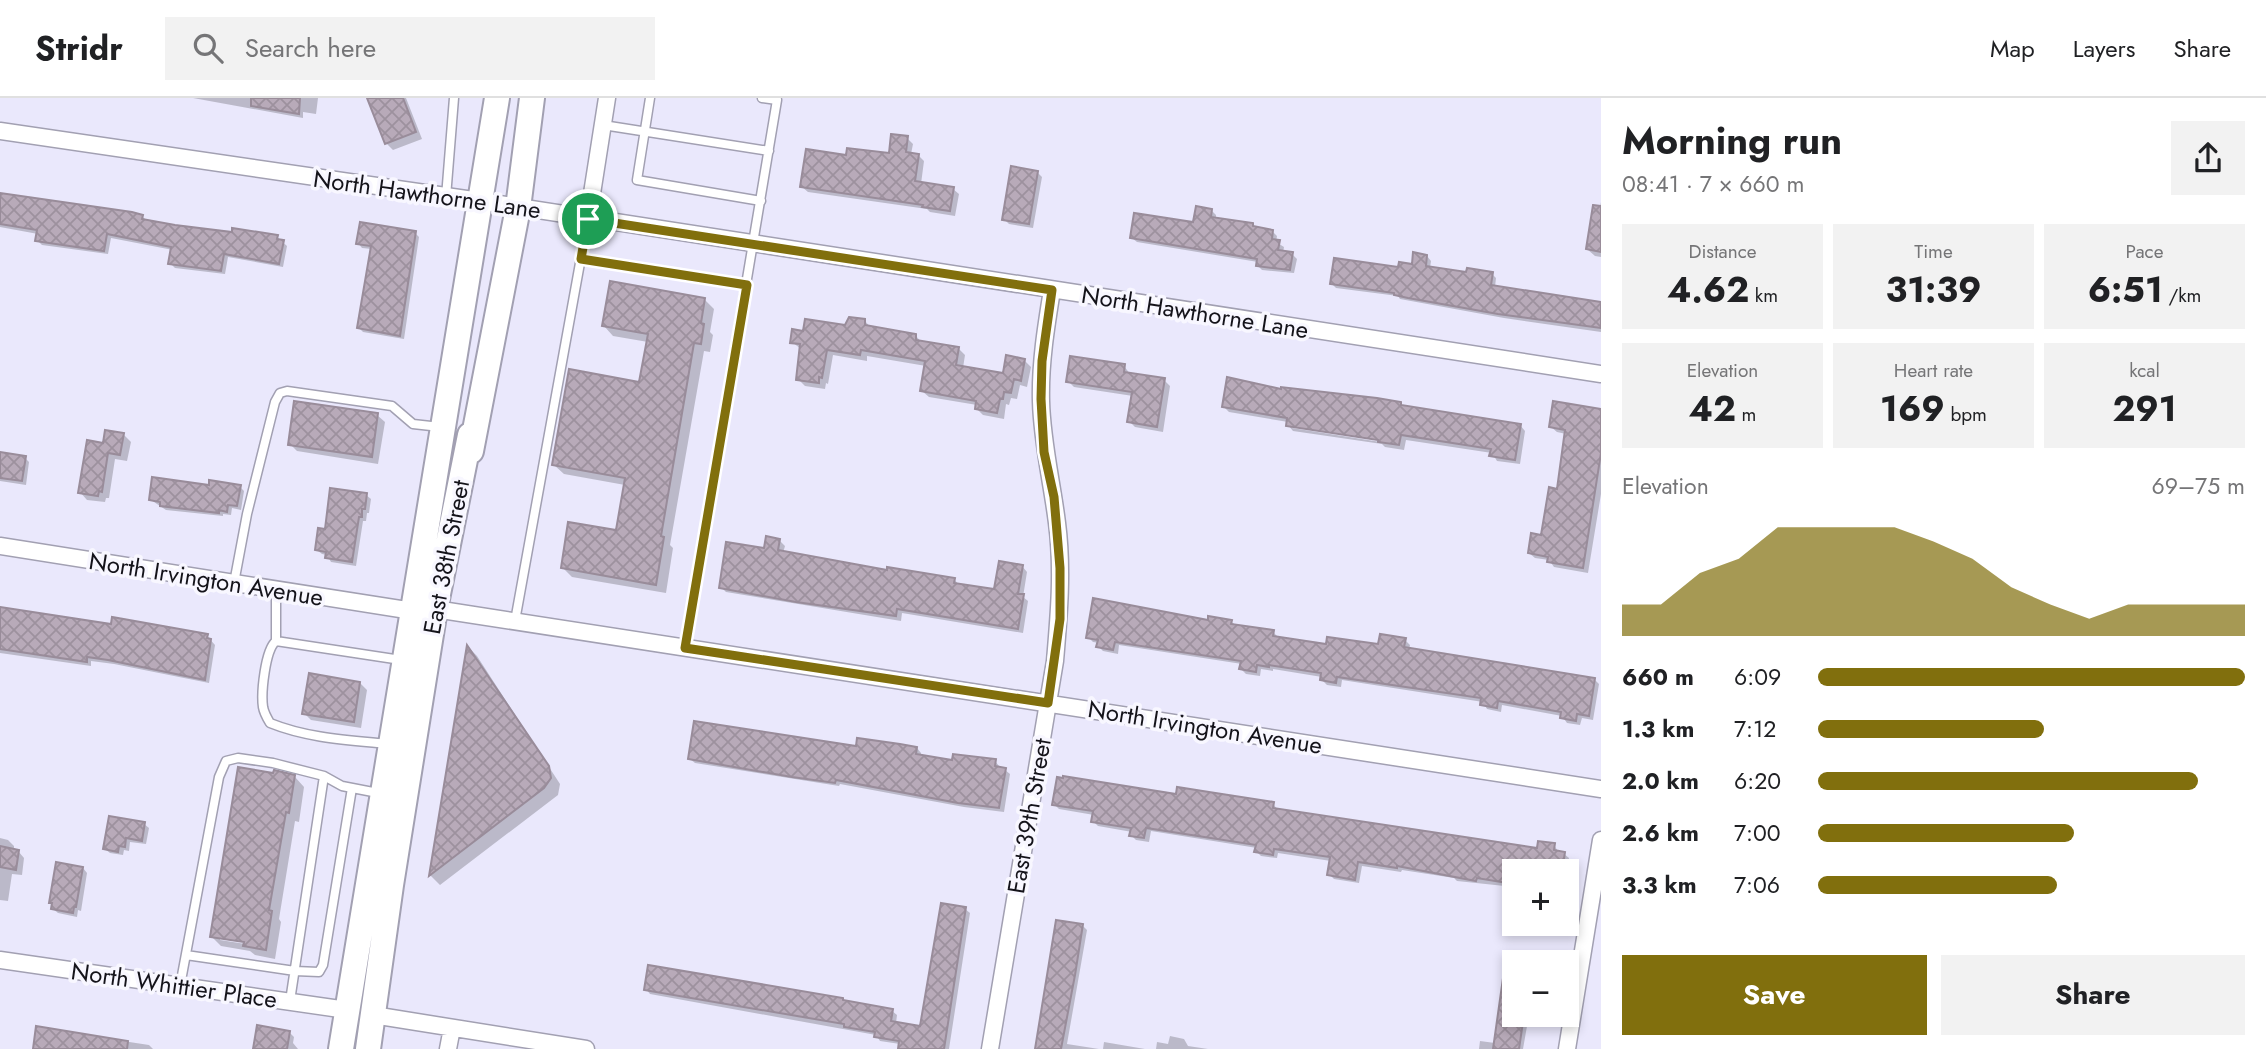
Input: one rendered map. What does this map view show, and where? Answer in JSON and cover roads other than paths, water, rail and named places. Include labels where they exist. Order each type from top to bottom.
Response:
[{"type":"main road","name":"East 38th Street","points":[[368,1049],[391,885],[443,428],[498,98]]},
{"type":"main road","name":"East 38th Street","points":[[341,1049],[404,661],[424,610],[470,435],[471,451],[517,208],[532,98]]},
{"type":"street","points":[[588,219],[607,98]]},
{"type":"street","name":"North Hawthorne Lane","points":[[0,131],[480,201],[1601,374]]},
{"type":"street","name":"East 39th Street","points":[[990,1049],[1060,619],[1060,568],[1054,497],[1044,452],[1041,399],[1042,361],[1052,290]]},
{"type":"street","name":"North Irvington Avenue","points":[[0,546],[234,583],[515,621],[1601,789]]},
{"type":"street","points":[[1567,1049],[1601,840]]},
{"type":"street","name":"North Whittier Place","points":[[0,960],[347,1010]]},
{"type":"street","points":[[373,1015],[586,1049]]},
{"type":"street","points":[[448,1049],[452,1028]]},
{"type":"lane","points":[[446,197],[454,98]]},
{"type":"lane","points":[[650,98],[637,180],[761,201]]},
{"type":"lane","points":[[685,648],[777,100],[762,98]]},
{"type":"lane","points":[[603,125],[769,151]]},
{"type":"lane","points":[[515,621],[588,219]]},
{"type":"lane","points":[[581,259],[747,285]]},
{"type":"lane","points":[[234,583],[247,514],[275,402],[280,393],[287,391],[393,406],[413,424],[443,428]]},
{"type":"lane","points":[[276,589],[276,641]]},
{"type":"lane","points":[[391,744],[304,734],[270,723],[262,704],[268,654],[270,646],[276,641],[404,661]]},
{"type":"lane","points":[[180,986],[219,777],[226,761],[238,758],[273,763],[324,776],[342,786],[382,793]]},
{"type":"lane","points":[[290,1003],[324,776]]},
{"type":"lane","points":[[186,955],[319,972],[323,965],[352,788]]}]
